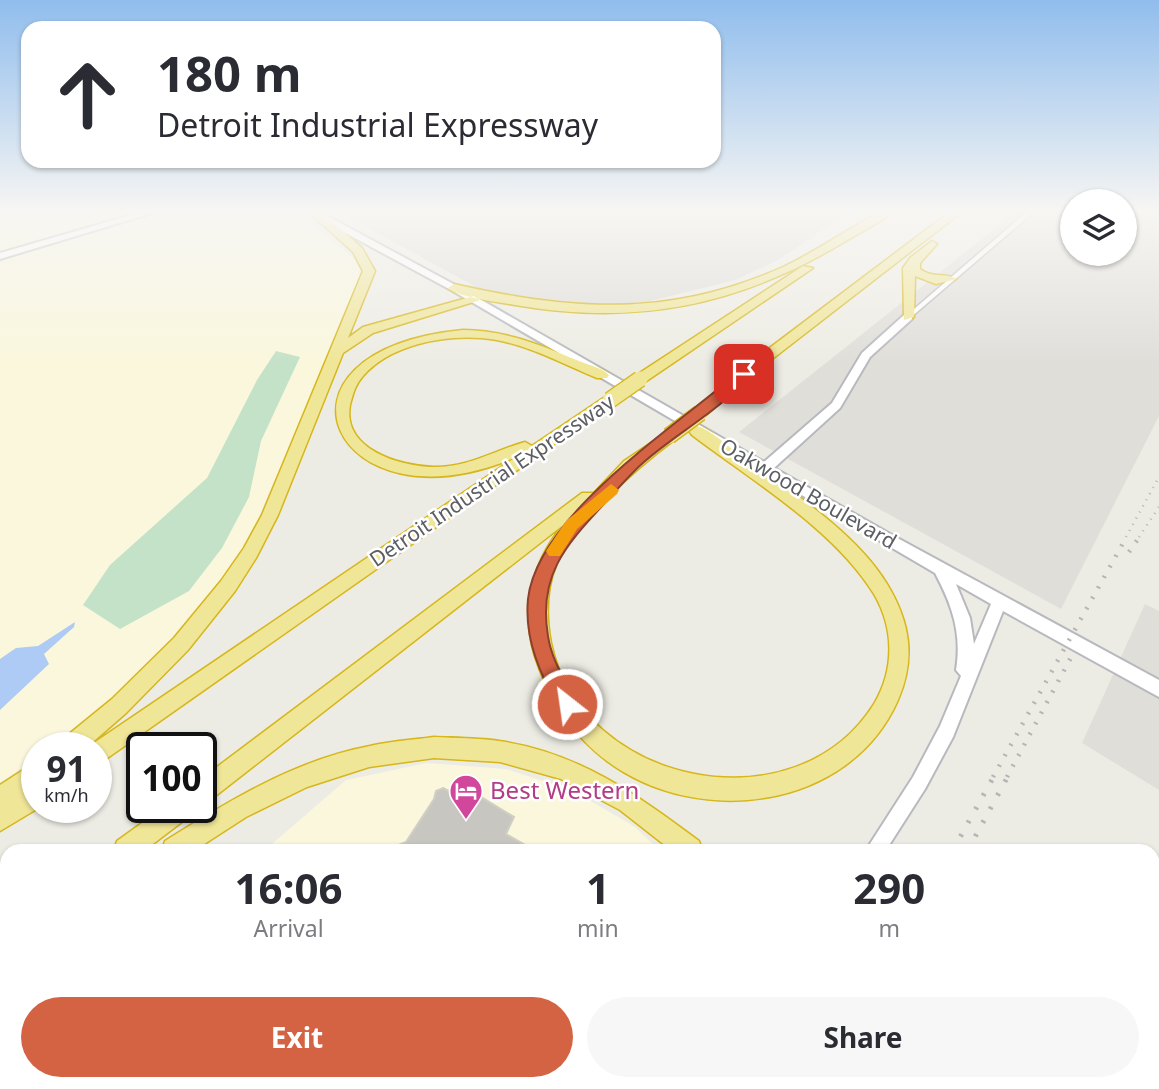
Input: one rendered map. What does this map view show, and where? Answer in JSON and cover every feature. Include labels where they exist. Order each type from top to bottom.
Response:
[{"type":"highway","points":[[88,732],[152,674],[228,586],[270,515],[368,276],[369,266],[366,262]]},
{"type":"highway","points":[[454,288],[523,304],[565,310],[619,311],[675,304],[756,282],[799,262]]},
{"type":"highway","name":"Detroit Industrial Expressway","points":[[112,744],[542,444],[814,262]]},
{"type":"highway","points":[[217,781],[638,459],[669,436],[698,422],[744,374],[891,262]]},
{"type":"highway","points":[[908,317],[907,278],[913,262]]},
{"type":"highway","points":[[914,262],[914,270],[922,277],[950,279]]},
{"type":"highway","points":[[338,351],[368,330],[474,300]]},
{"type":"highway","points":[[542,444],[526,447],[464,470],[430,473],[405,469],[370,455],[352,440],[343,423],[344,399],[358,375],[380,356],[415,341],[454,334],[490,335],[514,341],[602,375]]},
{"type":"highway","points":[[638,459],[560,541],[546,567],[537,598],[539,636],[548,670],[567,704],[600,740],[639,768],[689,785],[738,792],[792,781],[832,765],[864,738],[885,706],[897,675],[900,642],[894,613],[861,562],[838,539],[698,422]]},
{"type":"highway","points":[[183,844],[246,804],[290,781],[371,755],[434,747],[503,752],[570,772],[636,806],[683,844]]},
{"type":"highway","points":[[0,799],[21,784]]},
{"type":"highway","points":[[0,819],[21,805]]},
{"type":"highway","points":[[134,844],[162,823]]},
{"type":"main road","name":"Oakwood Boulevard","points":[[406,262],[602,375],[698,422],[766,468],[940,569],[1159,689]]},
{"type":"main road","points":[[766,468],[836,405],[866,355],[908,317]]},
{"type":"main road","points":[[940,569],[958,601],[966,625],[968,649],[958,698]]},
{"type":"main road","points":[[879,844],[919,783],[947,731],[958,698],[1000,600]]},
{"type":"street","points":[[908,317],[971,262]]},
{"type":"shaded area","points":[[0,262],[356,262],[360,269],[358,284],[254,529],[231,568],[155,658],[107,704],[71,732],[21,732],[21,769],[0,783]]},
{"type":"shaded area","points":[[430,262],[774,262],[735,280],[642,303],[597,307],[510,298],[476,287]]},
{"type":"shaded area","points":[[953,262],[1060,262],[1060,266],[1137,266],[1137,262],[1159,262],[1159,416],[1061,609],[739,432]]},
{"type":"shaded area","points":[[1145,604],[1159,611],[1159,790],[1082,743]]},
{"type":"shaded area","points":[[427,763],[506,769],[572,790],[635,827],[653,844],[272,844],[346,780]]},
{"type":"green space","points":[[276,351],[300,357],[261,441],[249,497],[222,548],[189,591],[120,629],[83,605],[110,565],[207,478],[257,380]]},
{"type":"water","points":[[75,622],[74,627],[44,654],[49,664],[0,710],[0,659],[16,648],[38,646]]},
{"type":"building","name":"Best Western","points":[[443,788],[471,803],[476,794],[514,817],[506,834],[524,844],[401,844],[406,842],[434,799],[436,791]]},
{"type":"railway","points":[[1126,537],[1159,477]]},
{"type":"railway","points":[[1139,537],[1159,507]]},
{"type":"railway","points":[[993,777],[1127,536]]},
{"type":"railway","points":[[1129,552],[1140,536]]},
{"type":"railway","points":[[1007,777],[1075,650]]},
{"type":"railway","points":[[956,844],[994,776]]},
{"type":"railway","points":[[971,844],[1008,776]]},
{"type":"slow traffic","points":[[554,551],[572,525],[611,490]]},
{"type":"place","name":"Best Western","points":[[466,821]]},
{"type":"route","points":[[567,704],[548,670],[539,636],[537,598],[546,567],[572,525],[612,489],[638,459],[700,413],[744,374]]}]
